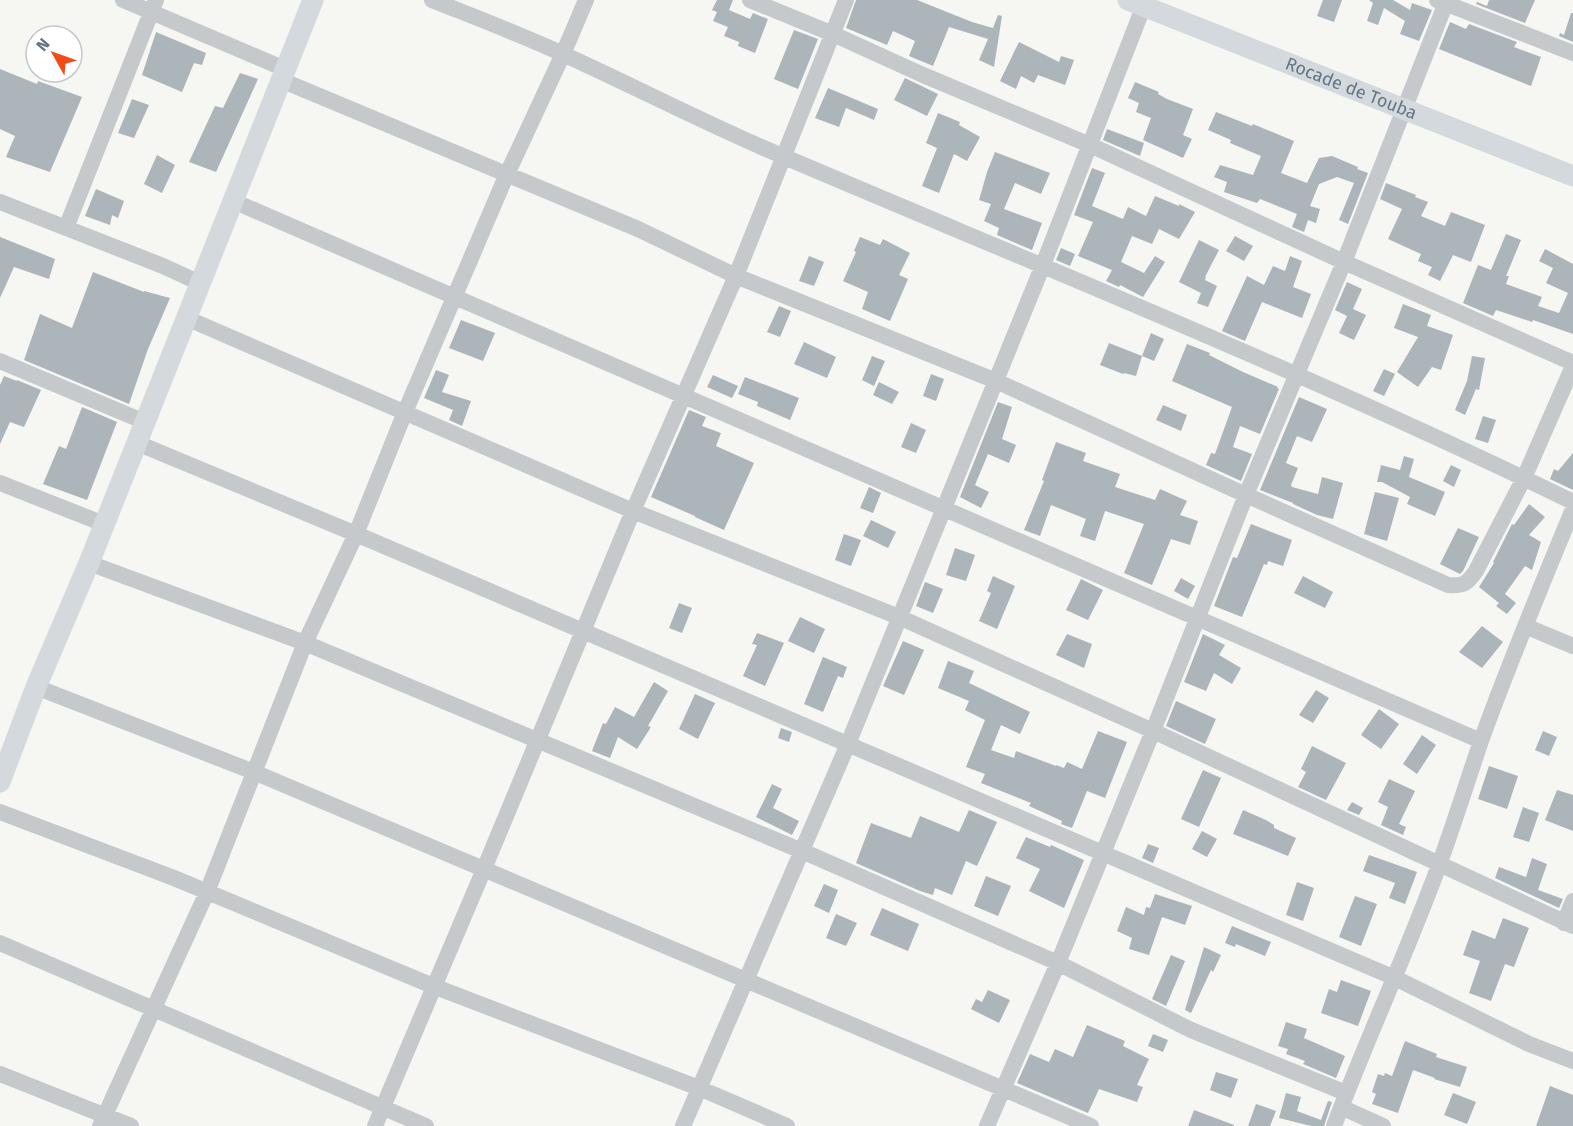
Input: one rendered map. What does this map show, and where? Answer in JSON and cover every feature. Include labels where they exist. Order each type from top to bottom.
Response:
[{"type":"main road","points":[[1,775],[89,563],[313,0]]},
{"type":"main road","name":"Rocade de Touba","points":[[1139,2],[1573,176]]},
{"type":"street","points":[[123,0],[153,6],[283,74],[638,230],[736,276],[996,381],[1436,580],[1448,585],[1461,586],[1469,581],[1524,478],[1573,365],[1090,146],[750,0]]},
{"type":"street","points":[[432,0],[563,54],[783,157],[1043,265],[1297,375],[1573,502]]},
{"type":"street","points":[[102,1120],[207,892],[305,644],[356,534],[405,412],[507,174],[586,0]]},
{"type":"street","points":[[375,1126],[633,511],[736,276],[846,0]]},
{"type":"street","points":[[987,1126],[1058,963],[1246,495],[1344,262],[1444,1],[1573,53]]},
{"type":"street","points":[[683,1126],[848,744],[996,381],[1090,146],[1139,2]]},
{"type":"street","points":[[66,228],[153,6]]},
{"type":"street","points":[[233,201],[1481,741]]},
{"type":"street","points":[[0,202],[163,266],[200,283]]},
{"type":"street","points":[[186,318],[633,511],[899,617],[1153,731],[1569,925],[1573,901]]},
{"type":"street","points":[[0,361],[145,422]]},
{"type":"street","points":[[136,443],[356,534],[1395,978],[1529,1044],[1573,1061]]},
{"type":"street","points":[[0,483],[104,524]]},
{"type":"street","points":[[1334,1126],[1440,865],[1481,741],[1573,509]]},
{"type":"street","points":[[89,563],[305,644],[802,851],[1058,963],[1191,1030],[1344,1100],[1383,1126]]},
{"type":"street","points":[[1525,626],[1573,646]]},
{"type":"street","points":[[36,687],[254,772],[1091,1126]]},
{"type":"street","points":[[0,812],[174,878],[433,986],[699,1088],[787,1126]]},
{"type":"street","points":[[0,943],[426,1126]]},
{"type":"street","points":[[0,1074],[102,1120],[131,1126]]},
{"type":"building","points":[[717,0],[733,0],[729,10],[750,19],[753,13],[768,19],[755,53],[738,46],[739,42],[724,36],[728,27],[713,21],[717,12],[712,10]]},
{"type":"building","points":[[856,0],[917,0],[993,28],[998,15],[1002,16],[994,67],[979,60],[988,39],[949,27],[933,66],[909,56],[915,41],[893,31],[887,45],[846,28]]},
{"type":"building","points":[[1323,0],[1342,0],[1334,22],[1317,16]]},
{"type":"building","points":[[1369,0],[1393,0],[1410,10],[1412,3],[1432,10],[1419,41],[1400,34],[1405,21],[1384,8],[1378,25],[1367,21],[1373,3]]},
{"type":"building","points":[[1489,0],[1535,0],[1525,23],[1476,4],[1477,2],[1487,6]]},
{"type":"building","points":[[1571,13],[1573,13],[1573,42],[1559,36],[1560,33],[1564,35]]},
{"type":"building","points":[[1450,22],[1466,29],[1469,24],[1517,42],[1514,47],[1541,57],[1531,86],[1439,49]]},
{"type":"building","points":[[794,30],[818,39],[798,89],[774,79]]},
{"type":"building","points":[[156,32],[206,53],[202,65],[194,63],[182,92],[142,75]]},
{"type":"building","points":[[1019,42],[1059,62],[1061,56],[1074,60],[1065,85],[1038,75],[1034,83],[1021,76],[1016,89],[1000,81]]},
{"type":"building","points":[[0,69],[24,79],[24,84],[46,84],[82,97],[50,172],[6,157],[15,136],[0,129]]},
{"type":"building","points":[[240,73],[258,79],[216,172],[189,162],[215,106],[223,108]]},
{"type":"building","points":[[905,78],[938,94],[927,116],[894,100]]},
{"type":"building","points":[[1135,82],[1159,92],[1158,94],[1167,99],[1193,109],[1183,135],[1192,139],[1183,158],[1143,140],[1151,118],[1136,112],[1139,103],[1128,98]]},
{"type":"building","points":[[828,88],[878,109],[874,120],[846,108],[839,127],[815,118]]},
{"type":"building","points":[[132,99],[149,105],[134,138],[118,133]]},
{"type":"building","points":[[1216,112],[1294,141],[1281,173],[1307,183],[1319,158],[1332,156],[1368,173],[1348,224],[1339,220],[1354,183],[1337,177],[1319,184],[1310,206],[1320,209],[1316,223],[1308,220],[1304,232],[1292,227],[1297,214],[1260,199],[1257,203],[1224,192],[1227,182],[1214,177],[1220,165],[1253,175],[1261,156],[1230,143],[1231,140],[1208,130]]},
{"type":"building","points":[[938,113],[960,122],[959,125],[980,137],[967,161],[954,154],[939,193],[922,186],[937,148],[926,143]]},
{"type":"building","points":[[1107,129],[1144,143],[1140,156],[1103,140]]},
{"type":"building","points":[[995,152],[1050,173],[1041,194],[1015,183],[1004,209],[1042,223],[1032,250],[997,235],[999,228],[984,221],[991,204],[979,200]]},
{"type":"building","points":[[157,155],[175,165],[162,193],[144,184]]},
{"type":"building","points":[[1092,168],[1105,173],[1092,206],[1123,219],[1128,207],[1146,216],[1155,196],[1195,212],[1179,239],[1159,229],[1152,244],[1132,236],[1121,262],[1144,273],[1155,256],[1165,262],[1143,297],[1120,285],[1119,287],[1106,281],[1112,270],[1078,256],[1093,222],[1074,215]]},
{"type":"building","points":[[1386,183],[1428,202],[1421,216],[1445,226],[1451,212],[1485,225],[1471,262],[1453,255],[1440,281],[1428,275],[1432,267],[1418,261],[1421,254],[1388,239],[1402,209],[1380,199]]},
{"type":"building","points":[[96,189],[124,201],[118,218],[112,215],[110,225],[85,216]]},
{"type":"building","points":[[1506,234],[1521,240],[1506,276],[1509,276],[1506,284],[1542,297],[1538,306],[1559,313],[1568,293],[1546,283],[1553,268],[1539,261],[1545,249],[1573,264],[1573,334],[1496,310],[1493,316],[1463,303],[1478,265],[1491,270]]},
{"type":"building","points":[[1235,236],[1253,246],[1244,261],[1226,251]]},
{"type":"building","points":[[0,237],[55,259],[49,279],[14,267],[0,298]]},
{"type":"building","points":[[860,237],[880,245],[883,239],[910,253],[899,275],[908,279],[890,321],[862,309],[868,292],[843,281]]},
{"type":"building","points":[[1199,240],[1219,250],[1205,277],[1205,280],[1217,286],[1208,307],[1197,303],[1201,293],[1179,282]]},
{"type":"building","points":[[1061,248],[1075,254],[1070,266],[1056,260]]},
{"type":"building","points":[[809,256],[824,262],[814,286],[799,281]]},
{"type":"building","points":[[1290,256],[1302,261],[1293,287],[1311,294],[1302,318],[1262,302],[1245,341],[1222,331],[1247,276],[1264,285],[1273,266],[1285,271]]},
{"type":"building","points":[[93,272],[144,292],[170,298],[148,349],[129,404],[24,360],[40,314],[72,328]]},
{"type":"building","points":[[1347,282],[1362,289],[1353,309],[1366,315],[1354,340],[1339,333],[1347,316],[1335,310]]},
{"type":"building","points":[[1403,304],[1431,315],[1427,326],[1453,335],[1441,370],[1432,367],[1418,387],[1397,372],[1418,337],[1394,328]]},
{"type":"building","points":[[779,306],[791,311],[780,337],[767,332]]},
{"type":"building","points":[[461,320],[495,333],[483,361],[449,348]]},
{"type":"building","points":[[1151,333],[1164,339],[1154,361],[1142,356]]},
{"type":"building","points":[[804,342],[836,357],[827,378],[794,364]]},
{"type":"building","points":[[1109,343],[1142,356],[1136,376],[1123,374],[1100,365]]},
{"type":"building","points":[[1187,344],[1210,353],[1209,355],[1279,389],[1260,434],[1240,426],[1233,447],[1252,454],[1241,481],[1206,465],[1211,453],[1215,454],[1232,407],[1172,381]]},
{"type":"building","points":[[872,356],[885,361],[874,386],[862,380]]},
{"type":"building","points":[[1472,356],[1485,358],[1479,390],[1476,389],[1465,415],[1455,410],[1467,381]]},
{"type":"building","points":[[1384,369],[1395,374],[1384,396],[1373,391]]},
{"type":"building","points":[[436,370],[449,375],[442,392],[471,401],[462,426],[449,420],[453,410],[424,398]]},
{"type":"building","points":[[931,374],[944,379],[936,401],[923,396]]},
{"type":"building","points":[[713,375],[738,386],[732,398],[707,387]]},
{"type":"building","points":[[4,376],[41,390],[24,427],[10,422],[0,444],[0,385]]},
{"type":"building","points":[[745,377],[799,398],[790,420],[757,406],[758,402],[738,394]]},
{"type":"building","points":[[879,382],[899,392],[892,404],[873,395]]},
{"type":"building","points":[[1299,397],[1327,409],[1312,442],[1297,436],[1286,463],[1298,468],[1291,485],[1318,494],[1322,477],[1343,483],[1333,519],[1317,515],[1260,490]]},
{"type":"building","points":[[998,402],[1012,407],[1002,439],[1016,445],[1009,463],[988,454],[975,485],[989,492],[981,508],[960,497]]},
{"type":"building","points":[[1163,405],[1187,415],[1181,431],[1156,420]]},
{"type":"building","points":[[82,407],[117,422],[87,500],[43,484],[59,446],[66,449]]},
{"type":"building","points":[[689,410],[706,417],[702,426],[721,433],[716,446],[754,463],[724,530],[651,497]]},
{"type":"building","points":[[1483,416],[1496,420],[1488,443],[1475,439]]},
{"type":"building","points":[[911,423],[926,430],[916,453],[901,447]]},
{"type":"building","points":[[1056,442],[1086,453],[1083,461],[1120,474],[1115,487],[1155,500],[1160,489],[1187,501],[1180,515],[1198,521],[1190,545],[1171,539],[1152,585],[1124,573],[1144,524],[1105,511],[1095,541],[1080,536],[1086,519],[1051,505],[1040,536],[1024,530],[1044,481],[1042,480]]},
{"type":"building","points":[[1573,453],[1573,490],[1550,479],[1554,469],[1558,471]]},
{"type":"building","points":[[1404,456],[1414,459],[1409,477],[1445,492],[1435,516],[1407,504],[1410,497],[1382,482],[1377,482],[1381,465],[1400,470]]},
{"type":"building","points":[[1451,465],[1461,470],[1454,487],[1443,481]]},
{"type":"building","points":[[869,487],[881,493],[873,513],[860,508]]},
{"type":"building","points":[[1375,492],[1399,498],[1387,541],[1364,534]]},
{"type":"building","points":[[1529,504],[1545,517],[1529,535],[1541,542],[1532,570],[1525,566],[1505,594],[1516,603],[1507,614],[1496,606],[1499,603],[1479,587],[1494,563],[1512,524],[1514,525]]},
{"type":"building","points":[[871,520],[896,532],[888,548],[863,536]]},
{"type":"building","points":[[1251,524],[1292,540],[1283,566],[1268,561],[1267,565],[1264,564],[1242,617],[1214,606],[1233,557],[1237,558]]},
{"type":"building","points":[[1458,528],[1479,537],[1460,574],[1440,564]]},
{"type":"building","points":[[844,534],[861,540],[851,566],[835,560]]},
{"type":"building","points":[[955,548],[975,555],[966,581],[946,575]]},
{"type":"building","points":[[993,576],[1015,586],[997,629],[979,621],[991,593],[987,591]]},
{"type":"building","points":[[1303,576],[1333,592],[1325,608],[1294,593]]},
{"type":"building","points":[[1181,578],[1195,586],[1188,599],[1174,591]]},
{"type":"building","points":[[1081,579],[1103,590],[1088,620],[1066,610]]},
{"type":"building","points":[[925,582],[943,589],[933,613],[916,606]]},
{"type":"building","points":[[679,603],[692,608],[682,633],[669,628]]},
{"type":"building","points":[[800,617],[825,629],[814,653],[788,641]]},
{"type":"building","points":[[1482,626],[1503,642],[1482,668],[1459,652]]},
{"type":"building","points":[[757,633],[784,643],[765,686],[743,676],[757,645],[752,644]]},
{"type":"building","points":[[1067,634],[1092,644],[1084,668],[1056,655]]},
{"type":"building","points":[[1203,634],[1225,645],[1219,655],[1241,668],[1232,684],[1214,673],[1206,691],[1184,682]]},
{"type":"building","points":[[903,641],[924,650],[904,695],[883,686]]},
{"type":"building","points":[[823,657],[847,667],[843,678],[838,676],[823,712],[804,704]]},
{"type":"building","points":[[948,661],[974,671],[969,683],[1030,712],[1020,734],[1001,725],[991,750],[1014,758],[1016,751],[1056,766],[1064,768],[1067,762],[1082,769],[1098,731],[1127,742],[1105,798],[1087,791],[1072,828],[1029,806],[1031,803],[981,783],[985,774],[966,767],[985,720],[965,710],[969,701],[938,688]]},
{"type":"building","points":[[654,682],[668,691],[648,726],[651,727],[637,749],[618,737],[610,758],[592,751],[603,723],[606,724],[615,707],[634,717]]},
{"type":"building","points":[[1316,690],[1329,698],[1313,723],[1299,715]]},
{"type":"building","points":[[695,694],[715,703],[698,739],[679,729]]},
{"type":"building","points":[[1176,701],[1216,719],[1205,744],[1166,726]]},
{"type":"building","points":[[1379,709],[1399,724],[1381,749],[1361,735]]},
{"type":"building","points":[[781,728],[792,732],[789,742],[778,738]]},
{"type":"building","points":[[1543,731],[1557,737],[1549,756],[1535,750]]},
{"type":"building","points":[[1422,735],[1436,745],[1417,774],[1403,764]]},
{"type":"building","points":[[1312,746],[1346,763],[1326,800],[1298,787],[1306,772],[1301,769]]},
{"type":"building","points":[[1489,766],[1518,776],[1507,809],[1478,799]]},
{"type":"building","points":[[1203,770],[1221,778],[1199,827],[1181,819]]},
{"type":"building","points":[[1389,779],[1415,791],[1399,824],[1406,827],[1403,835],[1381,825],[1388,807],[1378,802]]},
{"type":"building","points":[[772,784],[782,789],[773,808],[799,821],[792,835],[756,817]]},
{"type":"building","points":[[1557,790],[1573,795],[1573,831],[1545,820]]},
{"type":"building","points":[[1352,802],[1363,808],[1359,815],[1347,810]]},
{"type":"building","points":[[1523,807],[1539,813],[1529,842],[1513,837]]},
{"type":"building","points":[[969,810],[997,822],[977,866],[966,861],[952,895],[935,888],[933,895],[920,891],[856,863],[871,823],[911,838],[920,816],[959,832]]},
{"type":"building","points":[[1243,810],[1266,820],[1274,825],[1274,828],[1296,838],[1288,856],[1233,834]]},
{"type":"building","points":[[1202,831],[1217,839],[1207,857],[1192,849]]},
{"type":"building","points":[[1026,837],[1084,860],[1064,908],[1029,891],[1040,869],[1016,858]]},
{"type":"building","points":[[1148,844],[1159,848],[1153,863],[1142,858]]},
{"type":"building","points":[[1369,855],[1417,872],[1405,904],[1389,898],[1395,883],[1363,871]]},
{"type":"building","points":[[1532,858],[1547,864],[1538,890],[1563,899],[1559,908],[1495,878],[1499,867],[1526,877]]},
{"type":"building","points":[[986,876],[1011,886],[998,916],[974,906]]},
{"type":"building","points":[[1297,882],[1314,888],[1303,921],[1286,915]]},
{"type":"building","points":[[824,884],[838,890],[829,913],[814,906]]},
{"type":"building","points":[[1155,894],[1192,906],[1185,925],[1162,917],[1149,955],[1129,949],[1132,938],[1117,931],[1126,907],[1144,915],[1146,907],[1150,908]]},
{"type":"building","points":[[1355,896],[1377,904],[1361,946],[1339,937]]},
{"type":"building","points":[[882,908],[919,924],[908,951],[870,935]]},
{"type":"building","points":[[836,914],[857,923],[846,946],[826,938]]},
{"type":"building","points":[[1503,918],[1529,928],[1514,967],[1505,964],[1491,1001],[1469,993],[1480,961],[1463,955],[1472,930],[1495,939]]},
{"type":"building","points":[[1232,926],[1271,942],[1265,956],[1236,944],[1235,947],[1225,943]]},
{"type":"building","points":[[1204,947],[1221,955],[1213,972],[1211,970],[1191,1013],[1185,1010]]},
{"type":"building","points":[[1171,955],[1185,961],[1166,1006],[1152,999]]},
{"type":"building","points":[[1341,980],[1371,991],[1358,1026],[1321,1013],[1329,989],[1337,992]]},
{"type":"building","points":[[988,990],[1010,1000],[999,1023],[971,1009],[976,999],[982,1002]]},
{"type":"building","points":[[1286,1022],[1307,1029],[1304,1038],[1345,1056],[1336,1078],[1303,1064],[1305,1061],[1286,1054],[1288,1049],[1278,1046]]},
{"type":"building","points":[[1087,1025],[1125,1041],[1123,1046],[1149,1059],[1137,1085],[1143,1087],[1137,1102],[1099,1089],[1088,1113],[1017,1083],[1030,1054],[1049,1062],[1055,1049],[1073,1057]]},
{"type":"building","points":[[1153,1034],[1168,1040],[1163,1052],[1148,1046]]},
{"type":"building","points":[[1405,1041],[1437,1054],[1436,1057],[1467,1067],[1460,1087],[1413,1070],[1398,1113],[1372,1104],[1376,1094],[1372,1092],[1378,1074],[1384,1076],[1385,1073],[1392,1076]]},
{"type":"building","points":[[1216,1072],[1238,1079],[1231,1098],[1210,1090]]},
{"type":"building","points":[[1550,1086],[1573,1095],[1573,1126],[1536,1126]]},
{"type":"building","points":[[1286,1093],[1301,1097],[1297,1111],[1321,1120],[1328,1101],[1332,1102],[1324,1126],[1311,1126],[1279,1118]]},
{"type":"building","points":[[1453,1093],[1476,1102],[1467,1124],[1444,1115]]},
{"type":"building","points":[[1256,1104],[1276,1111],[1270,1126],[1248,1126]]},
{"type":"building","points":[[1194,1110],[1234,1125],[1234,1126],[1188,1126]]}]
